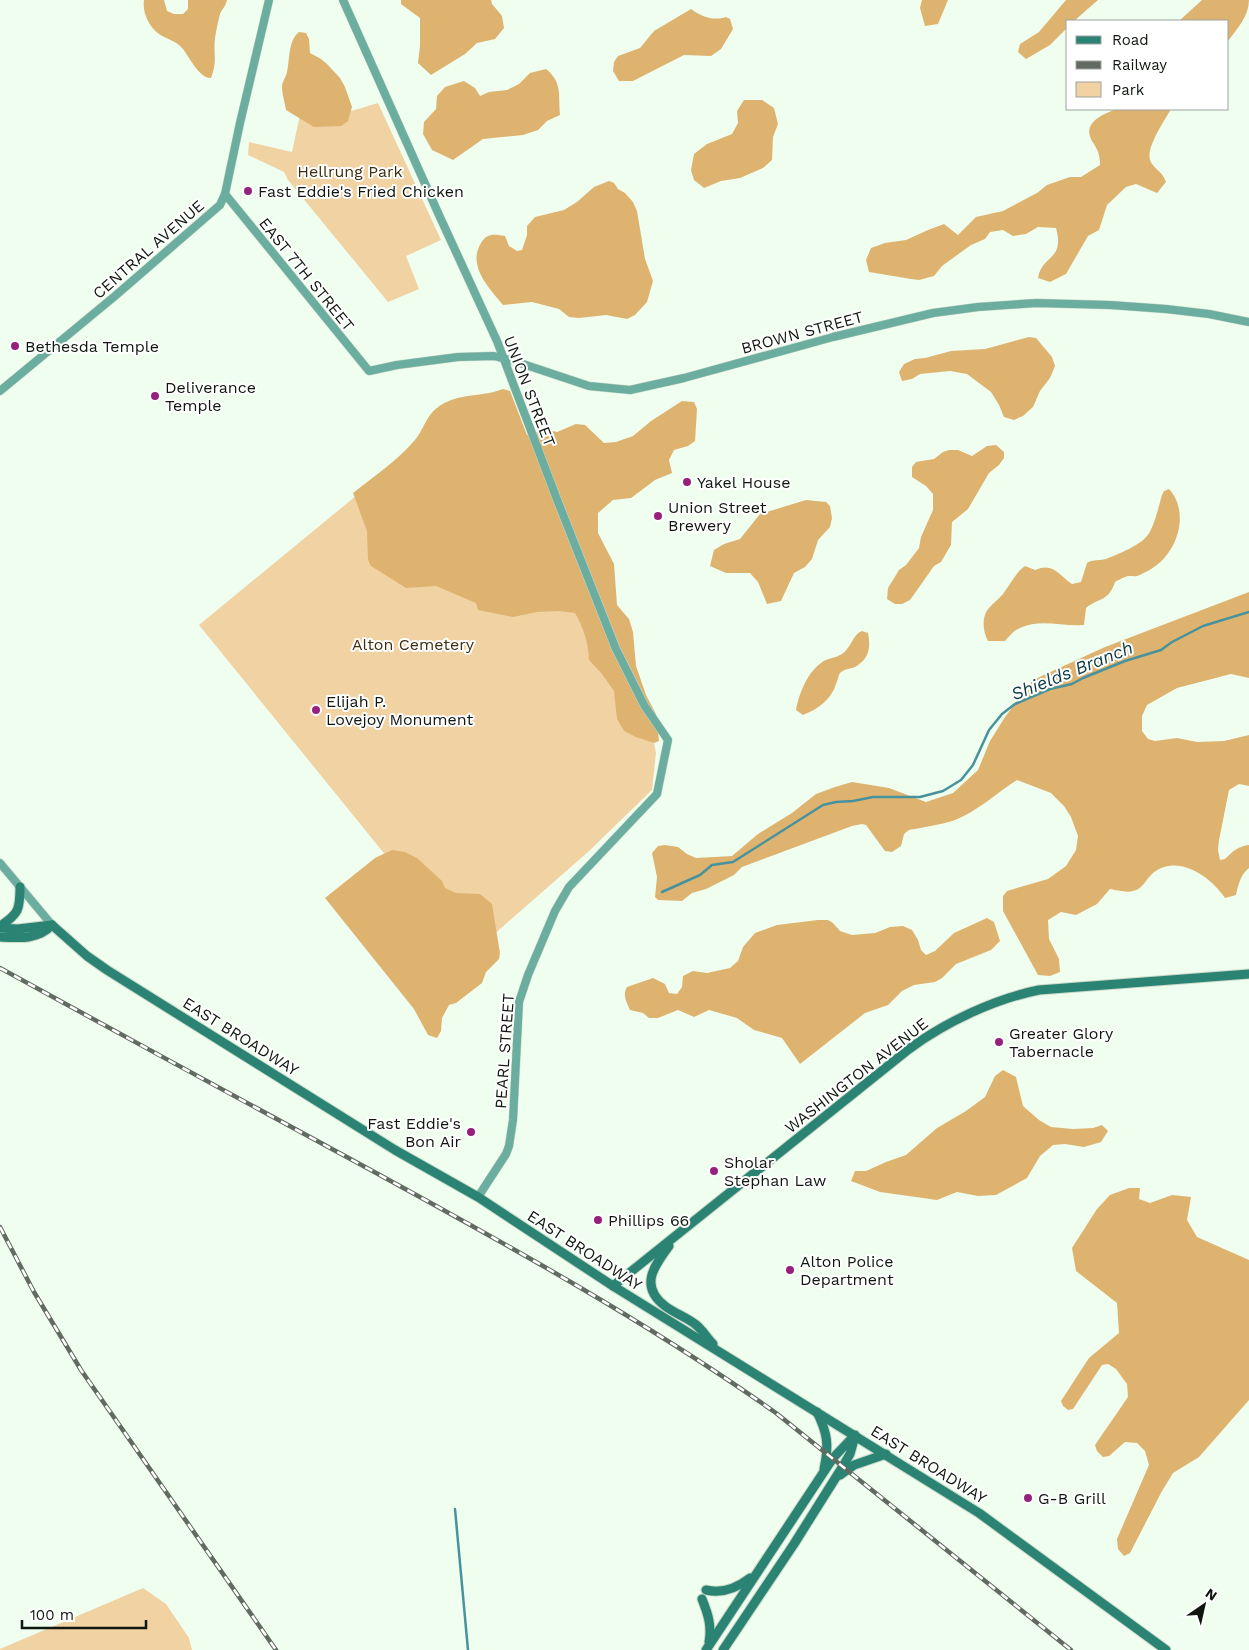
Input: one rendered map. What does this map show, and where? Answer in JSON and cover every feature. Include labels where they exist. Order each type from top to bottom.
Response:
[{"type":"main road","points":[[0,927],[14,915],[20,905],[20,887]]},
{"type":"main road","name":"EAST BROADWAY","points":[[52,925],[87,956],[107,970],[395,1150],[478,1197],[613,1286],[979,1513],[1166,1650]]},
{"type":"main road","points":[[0,927],[18,929],[52,925]]},
{"type":"main road","points":[[0,936],[29,937],[45,932],[52,925]]},
{"type":"main road","name":"WASHINGTON AVENUE","points":[[613,1286],[909,1049],[926,1036],[947,1024],[1016,995],[1039,990],[1249,974]]},
{"type":"main road","points":[[675,1237],[653,1270],[650,1282],[664,1305],[696,1325],[720,1352]]},
{"type":"main road","points":[[817,1412],[828,1440],[822,1475]]},
{"type":"main road","points":[[708,1648],[822,1475],[839,1451],[856,1435]]},
{"type":"main road","points":[[723,1650],[834,1480],[850,1454],[856,1435]]},
{"type":"main road","points":[[834,1480],[854,1465],[886,1454]]},
{"type":"main road","points":[[706,1590],[714,1592],[731,1589],[755,1575]]},
{"type":"main road","points":[[702,1599],[711,1629],[708,1648]]},
{"type":"street","name":"CENTRAL AVENUE","points":[[0,391],[115,296],[216,209],[222,201],[269,0]]},
{"type":"street","name":"UNION STREET","points":[[343,0],[439,215],[487,317],[616,650],[644,705],[668,740],[657,794]]},
{"type":"street","name":"EAST 7TH STREET","points":[[225,194],[368,371]]},
{"type":"street","name":"BROWN STREET","points":[[368,371],[397,365],[481,356],[503,358],[589,386],[630,390],[684,378],[933,312],[978,307],[1036,303],[1110,305],[1209,314],[1249,322]]},
{"type":"street","name":"PEARL STREET","points":[[478,1197],[506,1154],[509,1146],[515,1096],[519,1002],[528,974],[555,911],[568,887],[657,794]]},
{"type":"street","name":"EAST BROADWAY","points":[[0,863],[52,925]]},
{"type":"green space","name":"Hellrung Park","points":[[378,103],[441,240],[406,256],[419,289],[388,302],[288,180],[284,172],[248,155],[249,142],[292,152],[300,115],[338,115]]},
{"type":"green space","name":"Alton Cemetery","points":[[430,435],[547,567],[651,729],[656,753],[652,790],[588,852],[468,957],[199,625]]},
{"type":"green space","points":[[143,1588],[166,1604],[189,1638],[192,1650],[0,1650],[0,1649]]},
{"type":"shaded area","points":[[144,0],[164,0],[167,11],[174,14],[183,14],[188,9],[188,0],[227,0],[220,14],[216,29],[215,58],[211,78],[203,75],[195,67],[181,46],[159,34],[152,27],[145,14]]},
{"type":"shaded area","points":[[401,0],[491,0],[502,16],[504,28],[495,39],[477,43],[465,54],[431,75],[418,63],[420,18],[401,4]]},
{"type":"shaded area","points":[[922,0],[948,0],[938,24],[925,26],[920,8]]},
{"type":"shaded area","points":[[1066,0],[1098,0],[1075,20],[1066,20],[1066,29],[1050,45],[1026,59],[1018,52],[1020,44],[1039,32]]},
{"type":"shaded area","points":[[1202,0],[1249,0],[1245,17],[1229,40],[1229,20],[1180,20]]},
{"type":"shaded area","points":[[691,9],[708,18],[726,17],[730,19],[733,29],[721,49],[711,56],[684,55],[633,81],[619,81],[613,71],[614,62],[618,56],[640,48],[654,31]]},
{"type":"shaded area","points":[[299,32],[306,33],[309,39],[310,53],[327,64],[340,78],[345,87],[352,107],[348,121],[341,126],[314,127],[286,110],[282,85],[287,72],[291,45]]},
{"type":"shaded area","points":[[546,69],[557,84],[560,115],[547,121],[538,130],[523,135],[483,139],[453,160],[432,150],[423,134],[424,122],[436,109],[437,96],[445,87],[464,81],[475,88],[480,96],[489,92],[507,90],[519,84],[530,73]]},
{"type":"shaded area","points":[[744,100],[762,100],[774,108],[778,124],[773,137],[772,160],[763,168],[740,178],[721,181],[704,188],[694,180],[691,170],[694,154],[707,144],[732,134],[738,123],[737,111]]},
{"type":"shaded area","points":[[1114,110],[1170,110],[1157,134],[1150,155],[1151,163],[1166,182],[1157,193],[1136,184],[1126,187],[1107,205],[1099,230],[1088,236],[1066,274],[1050,282],[1038,278],[1040,270],[1055,252],[1058,246],[1058,239],[1056,228],[1038,227],[1026,234],[1013,236],[1003,230],[990,232],[985,239],[971,245],[942,266],[934,276],[919,280],[869,272],[866,260],[871,248],[885,243],[906,240],[944,224],[958,235],[976,217],[1003,211],[1037,193],[1047,185],[1070,177],[1081,177],[1100,165],[1098,153],[1089,133],[1092,123]]},
{"type":"shaded area","points":[[609,181],[625,193],[633,202],[637,211],[645,259],[653,281],[647,302],[635,315],[627,319],[606,315],[579,318],[569,317],[559,309],[532,302],[503,305],[486,284],[478,268],[477,252],[483,240],[491,235],[505,236],[509,246],[517,251],[522,250],[527,235],[527,226],[535,217],[564,210],[577,202],[594,187]]},
{"type":"shaded area","points":[[1029,337],[1036,338],[1052,357],[1055,366],[1033,407],[1023,416],[1014,420],[1004,417],[991,392],[967,374],[950,371],[920,374],[912,379],[902,381],[899,372],[904,364],[915,359],[951,351],[985,349]]},
{"type":"shaded area","points":[[503,389],[510,391],[527,435],[545,429],[557,432],[576,424],[585,425],[604,443],[616,442],[633,436],[651,421],[682,401],[694,402],[697,409],[695,441],[688,446],[674,450],[669,460],[672,473],[655,480],[631,498],[613,500],[598,513],[598,533],[614,564],[617,605],[629,619],[633,632],[636,666],[646,695],[656,714],[659,741],[654,743],[624,731],[617,719],[614,691],[589,660],[585,635],[575,613],[558,611],[537,612],[513,617],[478,610],[476,603],[436,586],[406,588],[371,566],[368,560],[367,531],[353,493],[393,462],[407,448],[418,436],[428,418],[441,405],[448,401]]},
{"type":"shaded area","points":[[996,445],[1004,452],[1004,458],[989,473],[968,509],[952,522],[951,545],[941,562],[934,566],[910,600],[902,604],[895,604],[887,599],[888,588],[899,570],[906,565],[919,548],[921,537],[933,510],[933,494],[926,486],[912,477],[912,467],[916,462],[934,459],[949,450],[958,450],[972,456],[987,446]]},
{"type":"shaded area","points":[[1169,489],[1179,509],[1180,520],[1175,541],[1162,560],[1141,574],[1126,576],[1115,582],[1106,596],[1086,608],[1084,625],[1044,623],[1028,625],[1018,629],[1005,641],[988,641],[984,625],[986,612],[1003,594],[1021,569],[1025,566],[1035,570],[1046,567],[1051,568],[1072,584],[1081,582],[1087,563],[1106,559],[1122,552],[1139,543],[1147,536],[1154,522],[1162,495],[1164,491]]},
{"type":"shaded area","points":[[806,500],[826,502],[830,506],[832,518],[830,527],[818,540],[812,559],[805,567],[794,573],[781,601],[767,604],[758,582],[750,573],[726,573],[710,566],[714,550],[724,544],[740,539],[760,514]]},
{"type":"shaded area","points":[[1249,592],[1249,678],[1231,674],[1177,688],[1147,705],[1142,716],[1142,731],[1148,739],[1155,741],[1177,738],[1197,742],[1224,741],[1249,735],[1249,786],[1239,784],[1229,790],[1218,850],[1220,860],[1225,859],[1238,848],[1249,845],[1249,868],[1242,877],[1236,895],[1225,898],[1211,882],[1193,870],[1173,866],[1163,867],[1153,873],[1136,890],[1128,892],[1110,889],[1097,904],[1076,915],[1061,912],[1048,920],[1049,939],[1059,959],[1060,972],[1050,976],[1038,975],[1003,911],[1003,896],[1007,891],[1048,879],[1066,866],[1076,850],[1078,836],[1071,817],[1064,806],[1051,793],[1017,780],[963,817],[909,830],[904,834],[901,846],[892,852],[885,851],[866,825],[862,824],[742,867],[734,875],[706,889],[692,893],[682,901],[658,900],[655,897],[657,877],[652,853],[658,846],[678,847],[696,858],[732,856],[758,834],[792,813],[816,794],[852,782],[889,788],[926,802],[953,793],[978,770],[990,741],[1005,717],[1033,680],[1105,647]]},
{"type":"shaded area","points":[[862,631],[868,633],[869,648],[866,657],[860,664],[840,673],[831,695],[819,707],[803,715],[796,710],[799,697],[808,678],[816,667],[823,661],[842,654],[856,635]]},
{"type":"shaded area","points":[[392,850],[405,852],[417,858],[442,881],[445,888],[456,893],[480,894],[492,904],[500,953],[499,959],[486,972],[482,983],[456,1003],[449,1005],[442,1018],[441,1031],[437,1038],[428,1035],[414,1009],[325,898],[375,858]]},
{"type":"shaded area","points":[[987,918],[994,922],[1000,941],[991,950],[956,964],[942,978],[935,982],[914,985],[902,991],[888,1005],[865,1013],[800,1064],[782,1038],[754,1030],[737,1018],[709,1010],[694,1017],[678,1010],[658,1018],[649,1018],[643,1013],[630,1010],[626,999],[627,987],[653,978],[665,984],[669,993],[677,994],[682,987],[683,976],[693,971],[707,973],[730,968],[738,961],[743,947],[755,933],[777,925],[828,920],[840,931],[852,935],[875,933],[890,927],[903,926],[912,930],[921,950],[926,955],[935,951],[954,933]]},
{"type":"shaded area","points":[[1003,1070],[1016,1077],[1023,1106],[1039,1120],[1051,1127],[1073,1129],[1093,1128],[1102,1125],[1108,1131],[1101,1142],[1084,1147],[1065,1144],[1053,1145],[1040,1156],[1027,1178],[996,1195],[978,1196],[957,1192],[937,1200],[880,1192],[851,1181],[855,1171],[866,1171],[906,1155],[937,1128],[985,1097],[995,1076]]},
{"type":"shaded area","points":[[1129,1188],[1140,1188],[1139,1199],[1150,1203],[1172,1195],[1191,1197],[1187,1220],[1197,1237],[1249,1260],[1249,1400],[1199,1457],[1173,1473],[1130,1553],[1124,1556],[1118,1549],[1117,1539],[1149,1465],[1145,1451],[1137,1443],[1125,1442],[1109,1456],[1103,1457],[1097,1451],[1095,1445],[1128,1397],[1127,1384],[1116,1369],[1108,1364],[1102,1365],[1073,1409],[1068,1410],[1061,1401],[1089,1358],[1119,1333],[1117,1303],[1076,1271],[1072,1248],[1097,1209],[1110,1195]]},
{"type":"waterway","name":"Shields Branch","points":[[662,892],[700,875],[712,865],[733,862],[823,805],[873,797],[920,797],[943,791],[961,780],[973,765],[989,730],[1002,714],[1015,704],[1050,689],[1072,684],[1125,661],[1161,650],[1203,626],[1249,612]]},
{"type":"waterway","name":"Shields Branch","points":[[455,1509],[468,1650]]},
{"type":"railway","points":[[0,968],[471,1225],[575,1284],[677,1347],[776,1413],[1071,1650]]},
{"type":"railway","points":[[0,1227],[34,1292],[81,1370],[276,1650]]},
{"type":"place","name":"Fast Eddie's Fried Chicken","points":[[248,191]]},
{"type":"place","name":"Bethesda Temple","points":[[15,346]]},
{"type":"place","name":"Deliverance Temple","points":[[155,396]]},
{"type":"place","name":"Yakel House","points":[[687,482]]},
{"type":"place","name":"Union Street Brewery","points":[[658,516]]},
{"type":"place","name":"Elijah P. Lovejoy Monument","points":[[316,710]]},
{"type":"place","name":"Greater Glory Tabernacle","points":[[999,1042]]},
{"type":"place","name":"Fast Eddie's Bon Air","points":[[471,1132]]},
{"type":"place","name":"Sholar Stephan Law","points":[[714,1171]]},
{"type":"place","name":"Phillips 66","points":[[598,1220]]},
{"type":"place","name":"Alton Police Department","points":[[790,1270]]},
{"type":"place","name":"G-B Grill","points":[[1028,1498]]}]
